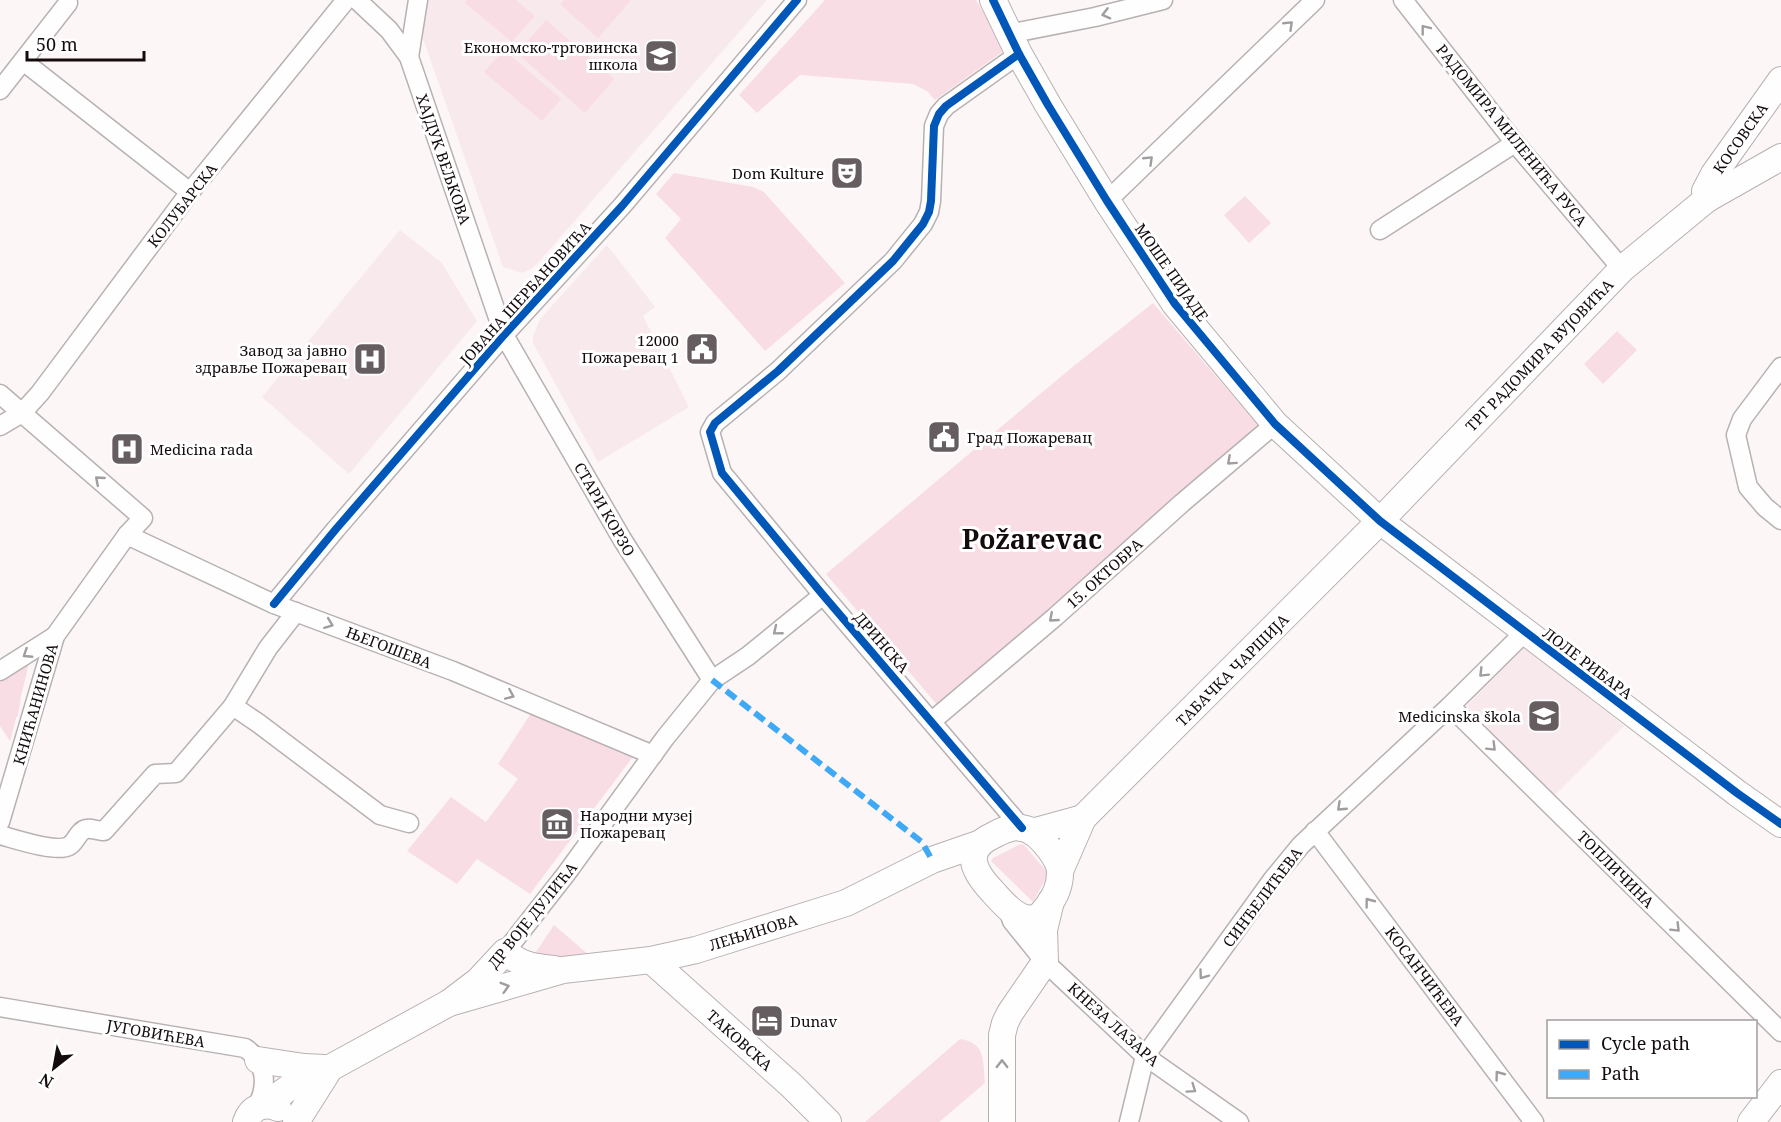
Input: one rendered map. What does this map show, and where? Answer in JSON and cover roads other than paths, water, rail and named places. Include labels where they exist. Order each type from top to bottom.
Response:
[{"type":"main road","name":"МОШЕ ПИЈАДЕ","points":[[993,0],[1014,44],[1048,105],[1107,201],[1185,319],[1275,423],[1380,521]]},
{"type":"main road","name":"КОСОВСКА","points":[[1707,199],[1705,191],[1707,186],[1781,80]]},
{"type":"main road","points":[[1742,135],[1775,160]]},
{"type":"main road","name":"ТРГ РАДОМИРА ВУЈОВИЋА","points":[[1380,521],[1622,269],[1707,199],[1775,160]]},
{"type":"main road","name":"ЛОЛЕ РИБАРА","points":[[1380,521],[1525,632],[1776,815]]},
{"type":"main road","name":"ТАБАЧКА ЧАРШИЈА","points":[[1060,871],[1083,818],[1380,521]]},
{"type":"main road","name":"ТАБАЧКА ЧАРШИЈА","points":[[1027,830],[1083,818]]},
{"type":"main road","points":[[1010,828],[1027,830],[1043,840],[1058,862],[1060,871],[1058,887],[1051,901],[1040,916],[1027,919],[1008,908],[980,878],[974,860],[981,843],[988,838],[1010,828]]},
{"type":"main road","name":"ЛЕЊИНОВА","points":[[449,1003],[563,970],[651,960],[696,950],[846,903],[932,860],[981,843]]},
{"type":"main road","points":[[932,860],[947,863],[980,878]]},
{"type":"main road","points":[[1002,1122],[1002,1035],[1005,1023],[1045,962],[1044,930],[1051,901]]},
{"type":"main road","name":"ЛЕЊИНОВА","points":[[505,952],[529,967],[563,970]]},
{"type":"main road","name":"ДР ВОЈЕ ДУЛИЋА","points":[[251,1115],[297,1082],[330,1068],[449,1003],[478,981],[505,952]]},
{"type":"main road","name":"ТАКОВСКА","points":[[651,960],[792,1086],[828,1122]]},
{"type":"main road","points":[[258,1060],[304,1067],[330,1068]]},
{"type":"main road","name":"ДР ВОЈЕ ДУЛИЋА","points":[[296,1122],[330,1068]]},
{"type":"main road","points":[[1750,1122],[1781,1083]]},
{"type":"main road","points":[[251,1115],[271,1105],[282,1110],[289,1122]]},
{"type":"street","name":"КОЛУБАРСКА","points":[[0,426],[22,413],[40,393],[190,192],[346,0]]},
{"type":"street","name":"ХАЈДУК ВЕЉКОВА","points":[[357,0],[389,30],[409,57],[504,335]]},
{"type":"street","points":[[409,57],[418,0]]},
{"type":"street","name":"ЈОВАНА ШЕРБАНОВИЋА","points":[[274,603],[336,528],[504,335],[622,206],[798,0]]},
{"type":"street","points":[[1014,44],[1095,17],[1163,0]]},
{"type":"street","points":[[1107,201],[1315,0]]},
{"type":"street","name":"РАДОМИРА МИЛЕНИЋА РУСА","points":[[1403,0],[1515,143],[1622,269]]},
{"type":"street","points":[[0,90],[68,3]]},
{"type":"street","name":"ДРИНСКА","points":[[1014,44],[939,114],[934,126],[930,206],[923,224],[879,275],[778,371],[711,428],[710,437],[722,473],[823,595],[1027,830]]},
{"type":"street","points":[[23,61],[190,192]]},
{"type":"street","points":[[1380,230],[1515,143]]},
{"type":"street","name":"СТАРИ КОРЗО","points":[[504,335],[622,538],[712,680]]},
{"type":"street","points":[[1781,367],[1742,419],[1736,435],[1748,487],[1756,498],[1781,520]]},
{"type":"street","points":[[0,394],[22,413]]},
{"type":"street","name":"КНИЋАНИНОВА","points":[[0,822],[55,636],[127,535],[143,518],[22,413]]},
{"type":"street","name":"15. ОКТОБРА","points":[[932,721],[1055,617],[1275,423]]},
{"type":"street","name":"ЊЕГОШЕВА","points":[[127,535],[274,603],[453,671],[653,755]]},
{"type":"street","name":"ДР ВОЈЕ ДУЛИЋА","points":[[505,952],[712,680],[748,656],[823,595]]},
{"type":"street","points":[[0,835],[61,848],[70,846],[82,830],[104,831],[155,774],[176,773],[233,706],[268,648],[296,612]]},
{"type":"street","name":"СИНЂЕЛИЋЕВА","points":[[1129,1122],[1145,1056],[1273,879],[1315,831],[1450,706],[1525,632]]},
{"type":"street","points":[[0,672],[55,636]]},
{"type":"street","points":[[233,706],[380,815],[409,822]]},
{"type":"street","name":"ТОПЛИЧИНА","points":[[1450,706],[1781,1032]]},
{"type":"street","name":"КОСАНЧИЋЕВА","points":[[1315,831],[1534,1122]]},
{"type":"street","name":"КНЕЗА ЛАЗАРА","points":[[1008,908],[1012,921],[1045,962],[1145,1056],[1239,1122]]},
{"type":"street","name":"ЈУГОВИЋЕВА","points":[[0,1006],[245,1048],[258,1060]]},
{"type":"street","points":[[251,1115],[265,1087],[258,1060]]},
{"type":"place","name":"Економско-трговинска школа","points":[[661,56]]},
{"type":"place","name":"Dom Kulture","points":[[847,173]]},
{"type":"place","name":"12000 Пожаревац 1","points":[[702,349]]},
{"type":"place","name":"Завод за јавно здравље Пожаревац","points":[[370,359]]},
{"type":"place","name":"Град Пожаревац","points":[[944,437]]},
{"type":"place","name":"Medicina rada","points":[[127,449]]},
{"type":"place","name":"Medicinska škola","points":[[1544,716]]},
{"type":"place","name":"Народни музеј Пожаревац","points":[[557,824]]},
{"type":"place","name":"Dunav","points":[[767,1021]]},
{"type":"district","name":"Požarevac","points":[[1032,538]]}]
